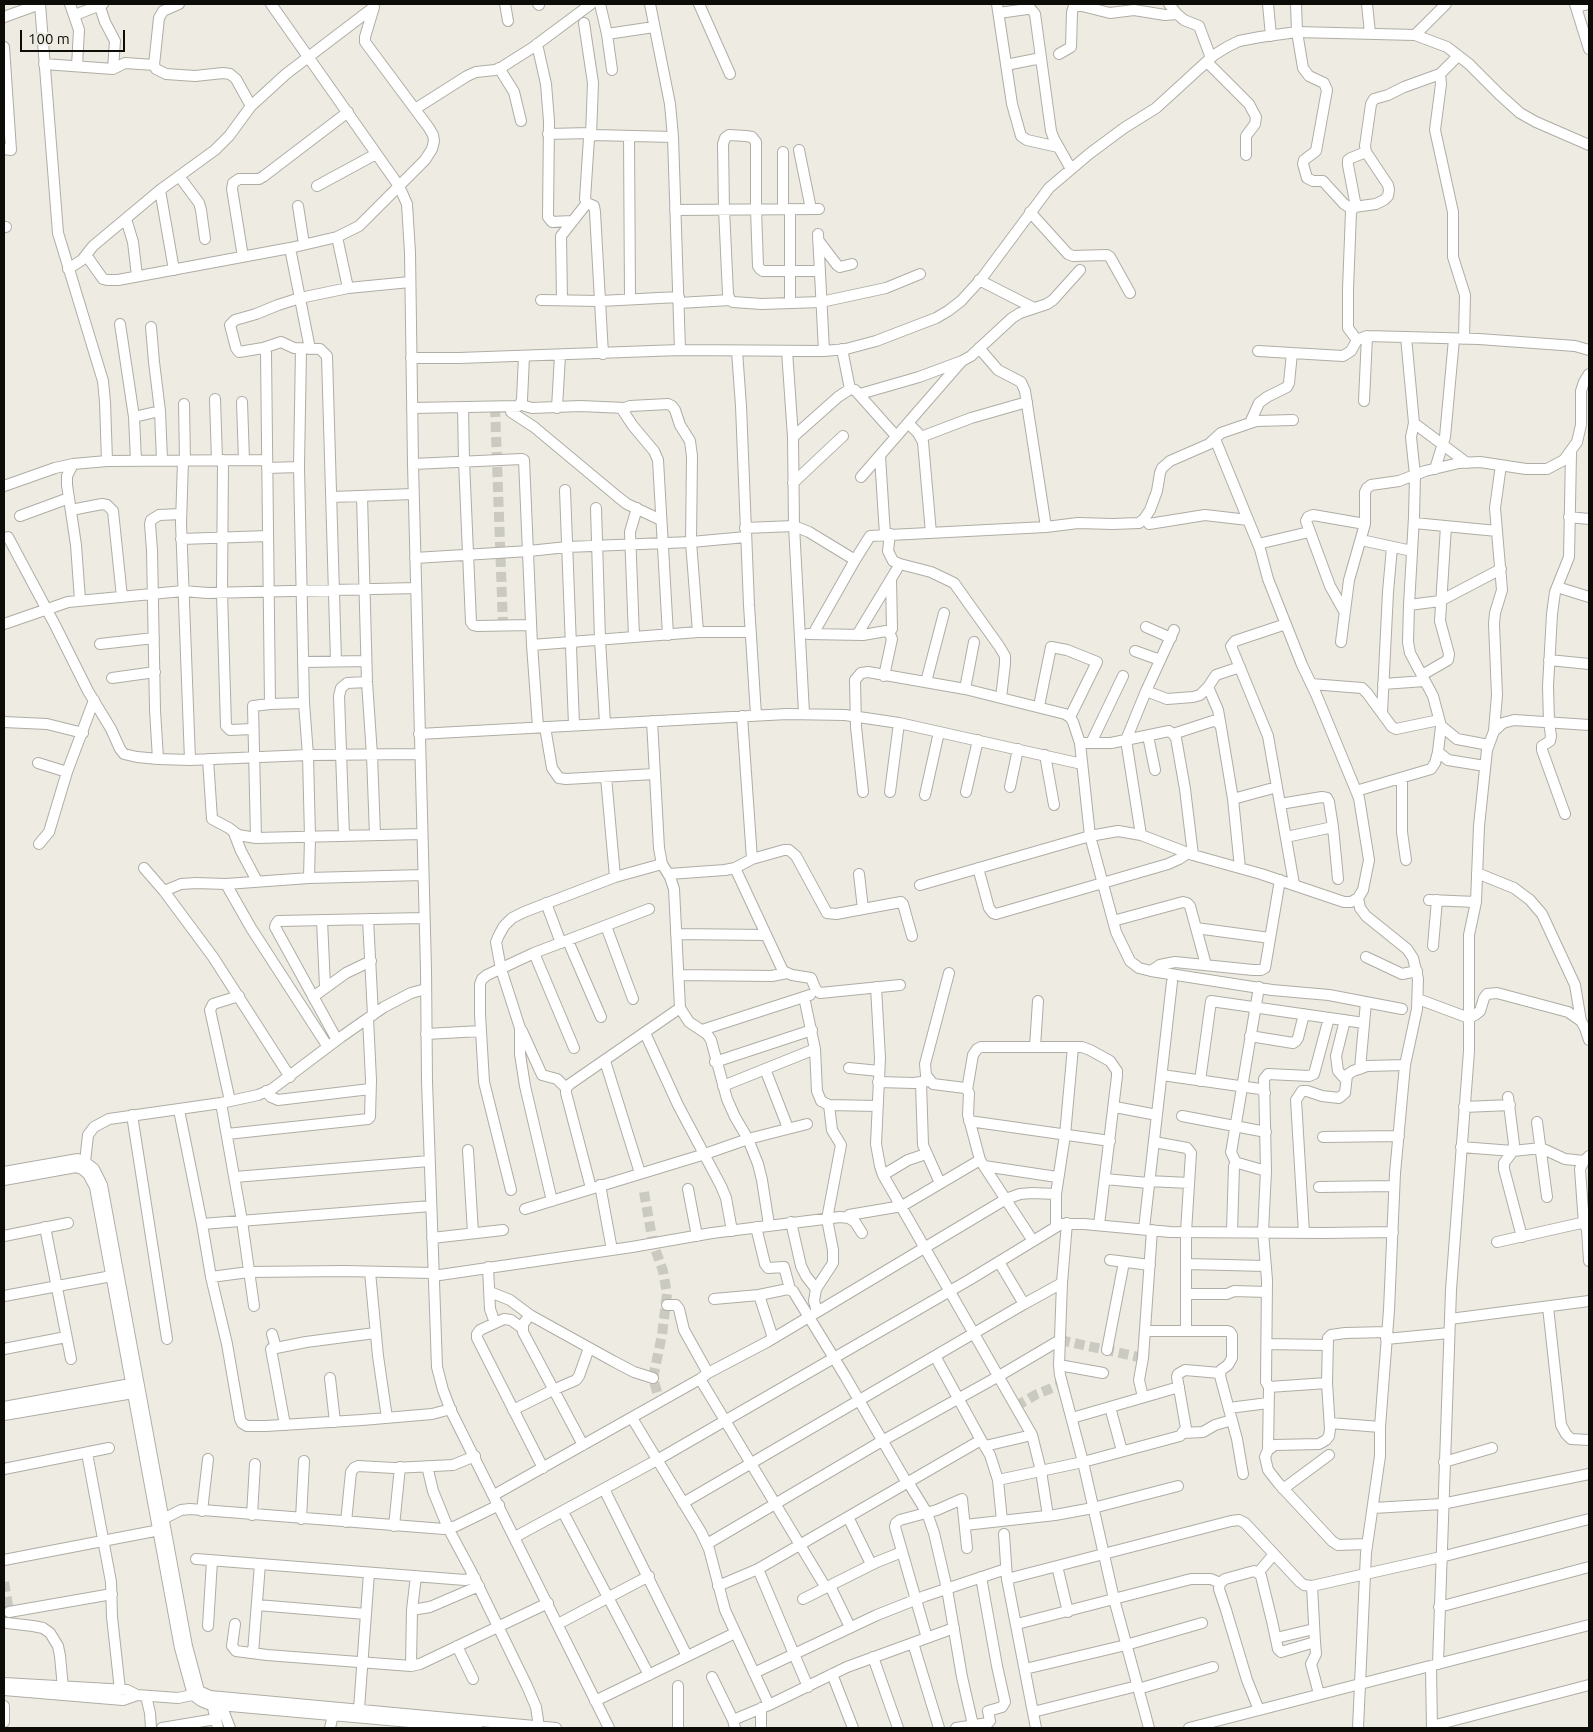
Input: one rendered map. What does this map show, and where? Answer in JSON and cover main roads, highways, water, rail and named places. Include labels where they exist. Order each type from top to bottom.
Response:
[{"type":"tunnel","points":[[495,407],[503,625]]},
{"type":"tunnel","points":[[644,1192],[653,1243],[663,1271],[667,1294],[662,1335],[653,1378],[660,1402]]},
{"type":"tunnel","points":[[1060,1340],[1143,1358]]},
{"type":"tunnel","points":[[1016,1406],[1037,1394],[1062,1384]]},
{"type":"tunnel","points":[[4,1582],[10,1617],[4,1624]]}]
